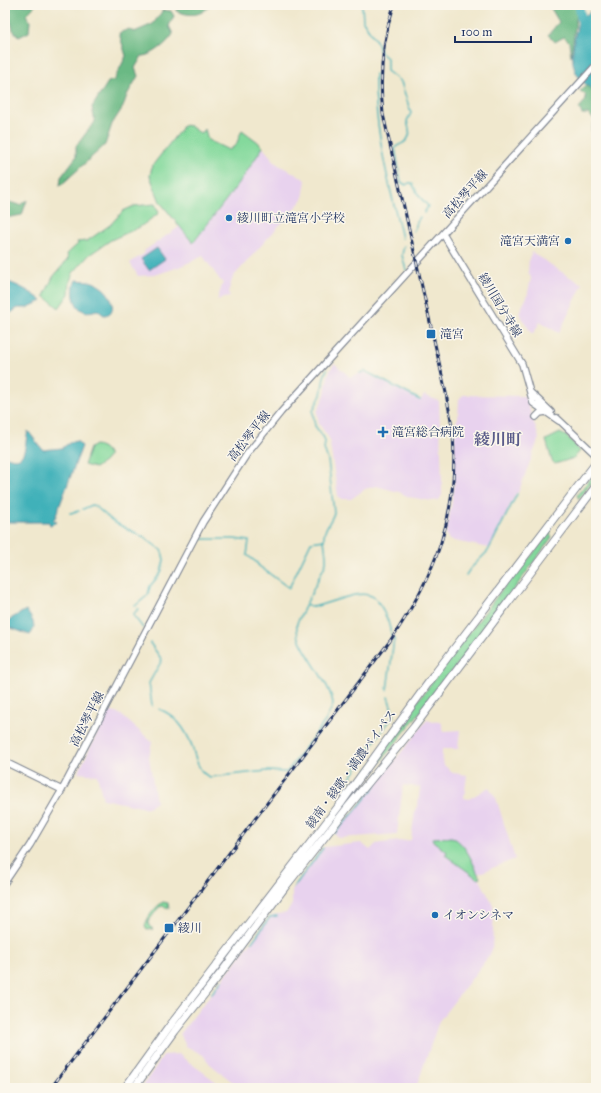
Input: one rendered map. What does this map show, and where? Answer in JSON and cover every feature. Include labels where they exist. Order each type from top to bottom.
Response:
[{"type":"highway","name":"綾南・綾歌・満濃バイパス","points":[[125,1088],[169,1027],[342,802],[436,671],[596,463]]},
{"type":"highway","name":"綾南・綾歌・満濃バイパス","points":[[134,1088],[175,1031],[289,882],[414,727],[596,486]]},
{"type":"main road","name":"高松琴平線","points":[[5,882],[30,845],[62,790],[203,522],[247,454],[286,407],[596,65]]},
{"type":"main road","name":"綾川国分寺線","points":[[443,234],[522,364],[533,403],[559,421]]},
{"type":"main road","name":"綾川国分寺線","points":[[530,392],[559,421],[596,454]]},
{"type":"main road","points":[[536,417],[540,413],[546,412]]},
{"type":"main road","points":[[5,762],[62,790]]},
{"type":"shaded area","name":"綾川町立滝宮小学校","points":[[184,125],[190,126],[200,133],[205,129],[208,140],[229,150],[236,145],[242,130],[258,142],[277,164],[306,180],[303,199],[233,277],[228,292],[230,297],[219,299],[217,301],[223,282],[203,256],[179,267],[155,275],[138,276],[130,263],[145,253],[144,251],[179,227],[160,202],[150,176],[152,166]]},
{"type":"shaded area","points":[[532,252],[566,275],[583,284],[559,333],[540,322],[533,334],[531,333],[519,312],[527,297],[531,278],[528,272],[529,259]]},
{"type":"shaded area","name":"滝宮総合病院","points":[[334,363],[350,377],[364,372],[420,401],[424,395],[439,401],[442,495],[439,500],[432,501],[409,497],[399,492],[376,486],[365,489],[351,499],[342,499],[338,496],[329,438],[319,424],[317,412],[325,394],[328,375]]},
{"type":"shaded area","points":[[463,395],[522,396],[526,398],[539,438],[518,493],[516,493],[489,548],[449,540],[446,534],[454,490],[455,424],[458,418],[459,399]]},
{"type":"shaded area","points":[[108,711],[120,714],[152,742],[149,757],[156,802],[146,808],[103,799],[97,775],[78,773]]},
{"type":"shaded area","points":[[427,720],[433,722],[441,721],[444,731],[460,730],[458,749],[442,749],[444,765],[453,773],[467,775],[464,798],[469,799],[489,787],[496,798],[515,859],[477,874],[493,905],[492,950],[489,956],[439,1021],[416,1088],[240,1088],[210,1064],[203,1055],[186,1046],[180,1034],[272,915],[286,913],[292,905],[292,891],[324,847],[361,843],[370,850],[376,844],[411,840],[420,787],[403,785],[397,834],[338,838],[334,833],[356,809]]},
{"type":"shaded area","points":[[178,1054],[226,1088],[141,1088],[164,1055]]},
{"type":"green space","points":[[5,5],[36,5],[26,15],[30,21],[29,32],[19,37],[13,30],[11,22],[5,20],[7,11]]},
{"type":"green space","points":[[177,5],[210,5],[203,12],[186,14],[176,11]]},
{"type":"green space","points":[[549,5],[574,5],[577,12],[571,56],[569,42],[564,37],[555,42],[548,35],[559,22]]},
{"type":"green space","points":[[163,10],[171,11],[174,16],[169,26],[173,34],[159,48],[150,54],[142,56],[135,68],[138,76],[127,95],[123,107],[112,124],[105,145],[60,186],[61,177],[76,157],[76,146],[95,122],[92,107],[108,82],[114,80],[126,56],[119,33],[129,29],[134,32],[153,24]]},
{"type":"green space","points":[[586,85],[592,89],[596,95],[596,137],[591,130],[595,120],[588,114],[582,114],[579,108],[586,100],[585,94],[580,91]]},
{"type":"green space","points":[[184,125],[190,126],[200,133],[205,129],[208,140],[229,150],[236,145],[242,130],[263,147],[242,179],[193,243],[160,202],[150,176],[152,166]]},
{"type":"green space","points":[[27,200],[22,215],[5,218],[5,201],[20,205]]},
{"type":"green space","points":[[155,204],[159,213],[140,227],[111,240],[89,255],[73,273],[70,281],[69,294],[59,308],[44,296],[53,277],[68,259],[67,254],[78,244],[77,242],[87,241],[110,225],[123,211],[134,206]]},
{"type":"green space","points":[[560,433],[568,437],[580,451],[574,458],[555,464],[552,461],[546,440]]},
{"type":"green space","points":[[95,445],[104,448],[109,456],[104,462],[95,468],[84,465],[90,448]]},
{"type":"green space","points":[[595,473],[596,476],[579,499],[577,495]]},
{"type":"green space","points":[[551,530],[550,535],[552,537],[494,616],[405,731],[313,845],[414,706],[516,571],[532,555]]},
{"type":"green space","points":[[452,837],[466,849],[480,878],[478,879],[445,855],[447,852],[433,841],[432,838]]},
{"type":"green space","points":[[163,902],[168,903],[169,909],[164,906],[159,907],[148,922],[149,926],[153,929],[147,930],[145,927],[149,916],[154,909]]},
{"type":"water","points":[[593,10],[596,17],[596,94],[578,76],[573,63],[573,48],[578,20]]},
{"type":"water","points":[[157,248],[165,259],[149,270],[141,259]]},
{"type":"water","points":[[76,280],[93,282],[105,290],[110,297],[112,305],[111,312],[104,315],[97,310],[87,312],[80,309],[75,302],[73,293]]},
{"type":"water","points":[[5,281],[25,289],[42,301],[26,308],[18,308],[5,317]]},
{"type":"water","points":[[28,431],[43,450],[62,448],[71,442],[77,441],[82,446],[53,520],[57,522],[50,525],[49,522],[5,522],[5,456],[12,459],[18,459],[21,456],[24,452]]},
{"type":"water","points":[[26,610],[32,619],[34,626],[34,629],[30,635],[11,628],[5,628],[5,622]]},
{"type":"waterway","points":[[362,5],[363,21],[378,44],[380,52],[387,58],[387,71],[401,82],[411,113],[407,121],[410,133],[409,136],[406,141],[395,148],[401,182],[406,185],[412,183],[419,196],[428,206],[424,213]]},
{"type":"waterway","name":"綾川","points":[[579,5],[583,29]]},
{"type":"waterway","points":[[375,74],[375,95],[383,157],[402,238]]},
{"type":"waterway","points":[[413,231],[420,217]]},
{"type":"waterway","points":[[404,246],[402,255],[406,270]]},
{"type":"waterway","points":[[159,709],[175,719],[183,729],[190,740],[200,768],[210,777],[267,771],[287,772],[326,720],[333,704],[331,695],[301,642],[297,632],[297,623],[326,563],[324,534],[334,513],[328,460],[324,449],[325,442],[324,438],[315,426],[313,414],[313,410],[321,395],[327,369]]},
{"type":"waterway","points":[[360,373],[365,371],[420,400]]},
{"type":"waterway","points":[[466,575],[488,551],[517,494]]},
{"type":"waterway","points":[[83,509],[92,505],[95,506],[114,522],[145,538],[161,550],[164,560],[161,573],[150,586],[148,595],[135,606]]},
{"type":"waterway","points":[[70,513],[79,511]]},
{"type":"waterway","points":[[201,539],[234,539],[249,541],[247,555],[259,566],[289,588],[311,542],[324,540]]},
{"type":"waterway","points":[[307,604],[310,607],[318,606],[345,597],[364,594],[377,600],[387,618],[394,639],[387,690]]},
{"type":"waterway","points":[[137,608],[138,609],[133,615],[143,628]]},
{"type":"waterway","points":[[150,643],[162,660],[149,683],[152,706]]},
{"type":"waterway","points":[[344,788],[375,740],[394,715],[388,697]]},
{"type":"waterway","points":[[335,833],[376,785]]},
{"type":"waterway","points":[[293,888],[323,848]]},
{"type":"waterway","points":[[252,942],[270,917],[277,916]]},
{"type":"waterway","points":[[212,993],[222,980]]},
{"type":"railway","points":[[51,1088],[390,641],[420,593],[441,544],[448,518],[452,492],[454,464],[453,435],[446,393],[383,114],[381,86],[382,59],[394,5]]},
{"type":"place","name":"綾川町立滝宮小学校","points":[[229,218]]},
{"type":"place","name":"滝宮天満宮","points":[[568,241]]},
{"type":"place","name":"滝宮","points":[[431,334]]},
{"type":"place","name":"滝宮総合病院","points":[[383,432]]},
{"type":"place","name":"イオンシネマ","points":[[435,915]]},
{"type":"place","name":"綾川","points":[[169,928]]},
{"type":"district","name":"綾川町","points":[[498,439]]}]
